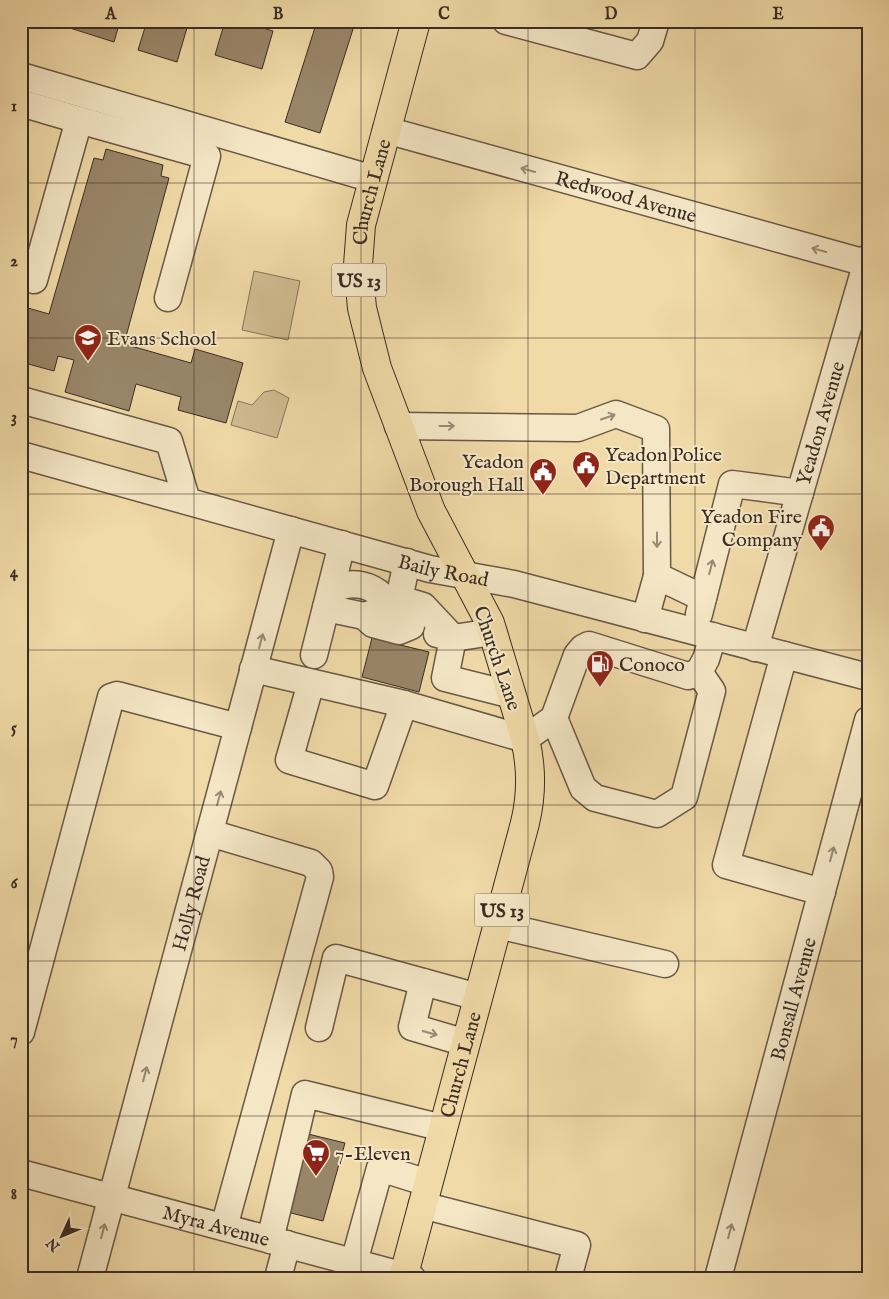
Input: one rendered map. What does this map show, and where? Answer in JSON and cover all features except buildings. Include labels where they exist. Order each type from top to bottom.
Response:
[{"type":"main road","name":"Church Lane","points":[[406,1277],[425,1194],[498,926],[529,809],[531,794],[531,768],[525,739],[490,623],[430,511],[370,347],[362,308],[359,287],[361,225],[416,21]]},
{"type":"street","points":[[506,21],[637,56],[650,41],[656,21]]},
{"type":"street","points":[[21,76],[373,179]]},
{"type":"street","points":[[21,103],[207,156],[168,298]]},
{"type":"street","points":[[21,276],[34,280],[79,120]]},
{"type":"street","name":"Redwood Avenue","points":[[386,130],[867,261]]},
{"type":"street","name":"Yeadon Avenue","points":[[755,648],[867,261]]},
{"type":"street","points":[[21,400],[169,442],[187,501]]},
{"type":"street","points":[[398,426],[578,428],[616,414],[656,429],[657,576],[646,619]]},
{"type":"street","name":"Baily Road","points":[[21,456],[430,569],[514,584],[868,678]]},
{"type":"street","points":[[254,669],[404,704],[525,739],[554,718],[577,655],[583,648],[589,645],[688,676],[699,672],[706,659],[703,634],[703,598],[732,484],[800,493]]},
{"type":"street","name":"Holly Road","points":[[90,1278],[291,530]]},
{"type":"street","points":[[314,655],[332,593],[342,544]]},
{"type":"street","points":[[390,598],[407,562]]},
{"type":"street","points":[[657,576],[703,598]]},
{"type":"street","points":[[332,593],[372,601],[390,598],[423,606],[453,638]]},
{"type":"street","points":[[332,593],[373,624],[399,630],[411,626],[453,638],[493,632]]},
{"type":"street","points":[[453,638],[445,678],[512,695]]},
{"type":"street","points":[[784,655],[726,865],[822,892]]},
{"type":"street","points":[[554,718],[583,788],[595,798],[657,814],[684,797],[712,691],[699,672]]},
{"type":"street","points":[[311,683],[289,760],[374,786],[404,704]]},
{"type":"street","points":[[21,1032],[111,697],[117,695],[238,727]]},
{"type":"street","name":"Bonsall Avenue","points":[[718,1278],[868,720]]},
{"type":"street","points":[[210,833],[311,863],[319,871],[320,877],[224,1227]]},
{"type":"street","points":[[498,926],[665,964]]},
{"type":"street","points":[[319,1028],[336,958],[478,997]]},
{"type":"street","points":[[423,982],[412,1027],[466,1043]]},
{"type":"street","points":[[278,1278],[278,1242],[305,1094],[443,1128]]},
{"type":"street","points":[[346,1267],[380,1168],[425,1194],[577,1245],[568,1278]]},
{"type":"street","name":"Myra Avenue","points":[[21,1174],[278,1242],[346,1267],[406,1277]]},
{"type":"shaded area","points":[[254,271],[300,281],[288,340],[242,330]]},
{"type":"shaded area","points":[[274,390],[289,398],[277,438],[231,425],[238,401],[252,405],[264,392]]},
{"type":"place","name":"Evans School","points":[[88,362]]},
{"type":"place","name":"Yeadon Police Department","points":[[586,489]]},
{"type":"place","name":"Yeadon Borough Hall","points":[[543,496]]},
{"type":"place","name":"Yeadon Fire Company","points":[[821,552]]},
{"type":"place","name":"Conoco","points":[[600,688]]},
{"type":"place","name":"7-Eleven","points":[[316,1177]]}]
